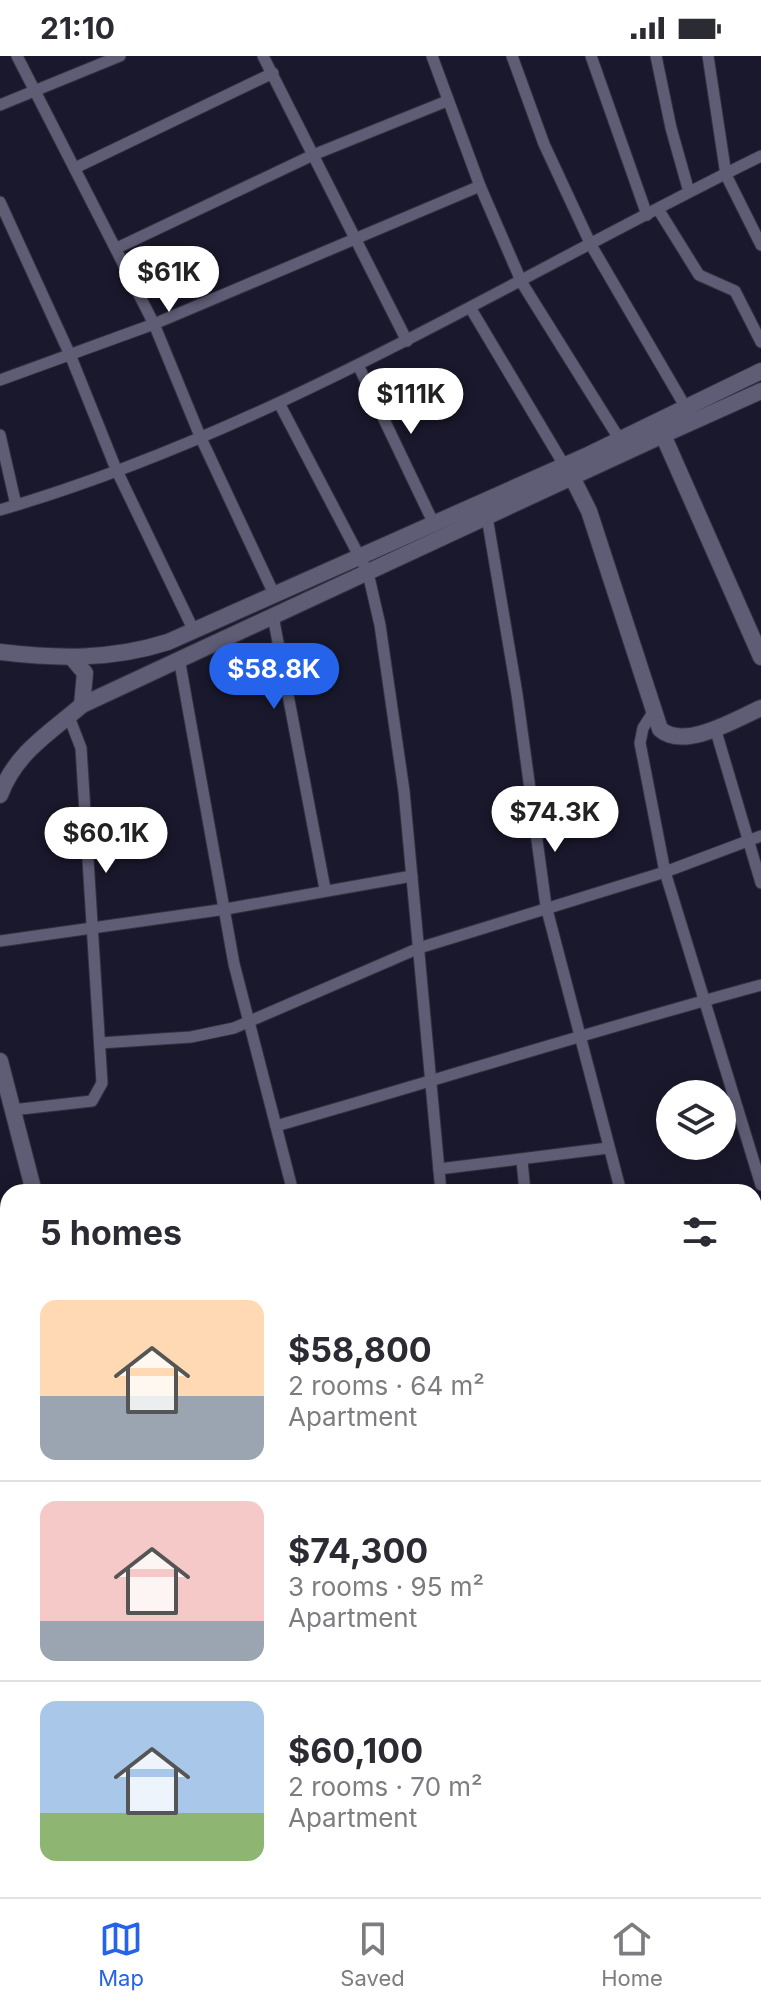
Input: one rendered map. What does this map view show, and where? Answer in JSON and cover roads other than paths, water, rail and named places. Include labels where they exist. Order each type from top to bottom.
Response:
[{"type":"street","points":[[17,56],[154,324],[200,436],[274,594]]},
{"type":"street","points":[[0,105],[120,56]]},
{"type":"street","points":[[263,56],[407,341]]},
{"type":"street","points":[[432,56],[480,186],[522,283],[620,440]]},
{"type":"street","points":[[512,56],[544,144],[591,245],[689,414]]},
{"type":"street","points":[[591,56],[652,212],[699,275],[735,291],[761,342]]},
{"type":"street","points":[[656,56],[667,114],[689,192]]},
{"type":"street","points":[[708,56],[726,175],[761,245]]},
{"type":"street","points":[[75,168],[273,73]]},
{"type":"street","points":[[117,248],[313,155],[447,101]]},
{"type":"street","points":[[0,510],[116,469],[279,403],[522,283],[761,156]]},
{"type":"street","points":[[0,380],[71,357],[154,324],[480,186]]},
{"type":"street","points":[[0,202],[71,357],[116,469],[194,631]]},
{"type":"street","points":[[471,309],[589,511],[652,714],[660,729],[671,736],[715,728],[761,708]]},
{"type":"street","points":[[358,365],[433,522]]},
{"type":"street","points":[[0,652],[73,659],[128,654],[194,631],[433,522],[663,435],[689,414],[761,371]]},
{"type":"street","points":[[0,795],[11,771],[35,741],[82,705],[487,517],[620,440],[761,391]]},
{"type":"street","points":[[279,403],[368,573],[380,625],[398,745],[433,1082],[440,1184]]},
{"type":"street","points":[[0,435],[16,505]]},
{"type":"street","points":[[663,435],[761,657]]},
{"type":"street","points":[[487,517],[517,694],[546,906],[619,1184]]},
{"type":"street","points":[[273,616],[325,889]]},
{"type":"street","points":[[179,658],[248,1021],[291,1184]]},
{"type":"street","points":[[73,659],[85,673],[82,705]]},
{"type":"street","points":[[652,714],[643,728],[640,743],[665,872],[702,1001],[761,1184]]},
{"type":"street","points":[[12,1110],[92,1101],[102,1083],[81,748],[69,717]]},
{"type":"street","points":[[715,728],[761,883]]},
{"type":"street","points":[[100,1043],[207,1035],[248,1021],[419,948],[546,906],[665,872],[761,836]]},
{"type":"street","points":[[0,941],[226,909],[412,876]]},
{"type":"street","points":[[276,1126],[433,1082],[579,1034],[761,985]]},
{"type":"street","points":[[0,1061],[32,1184]]},
{"type":"street","points":[[439,1169],[608,1148]]},
{"type":"street","points":[[522,1161],[524,1184]]}]
